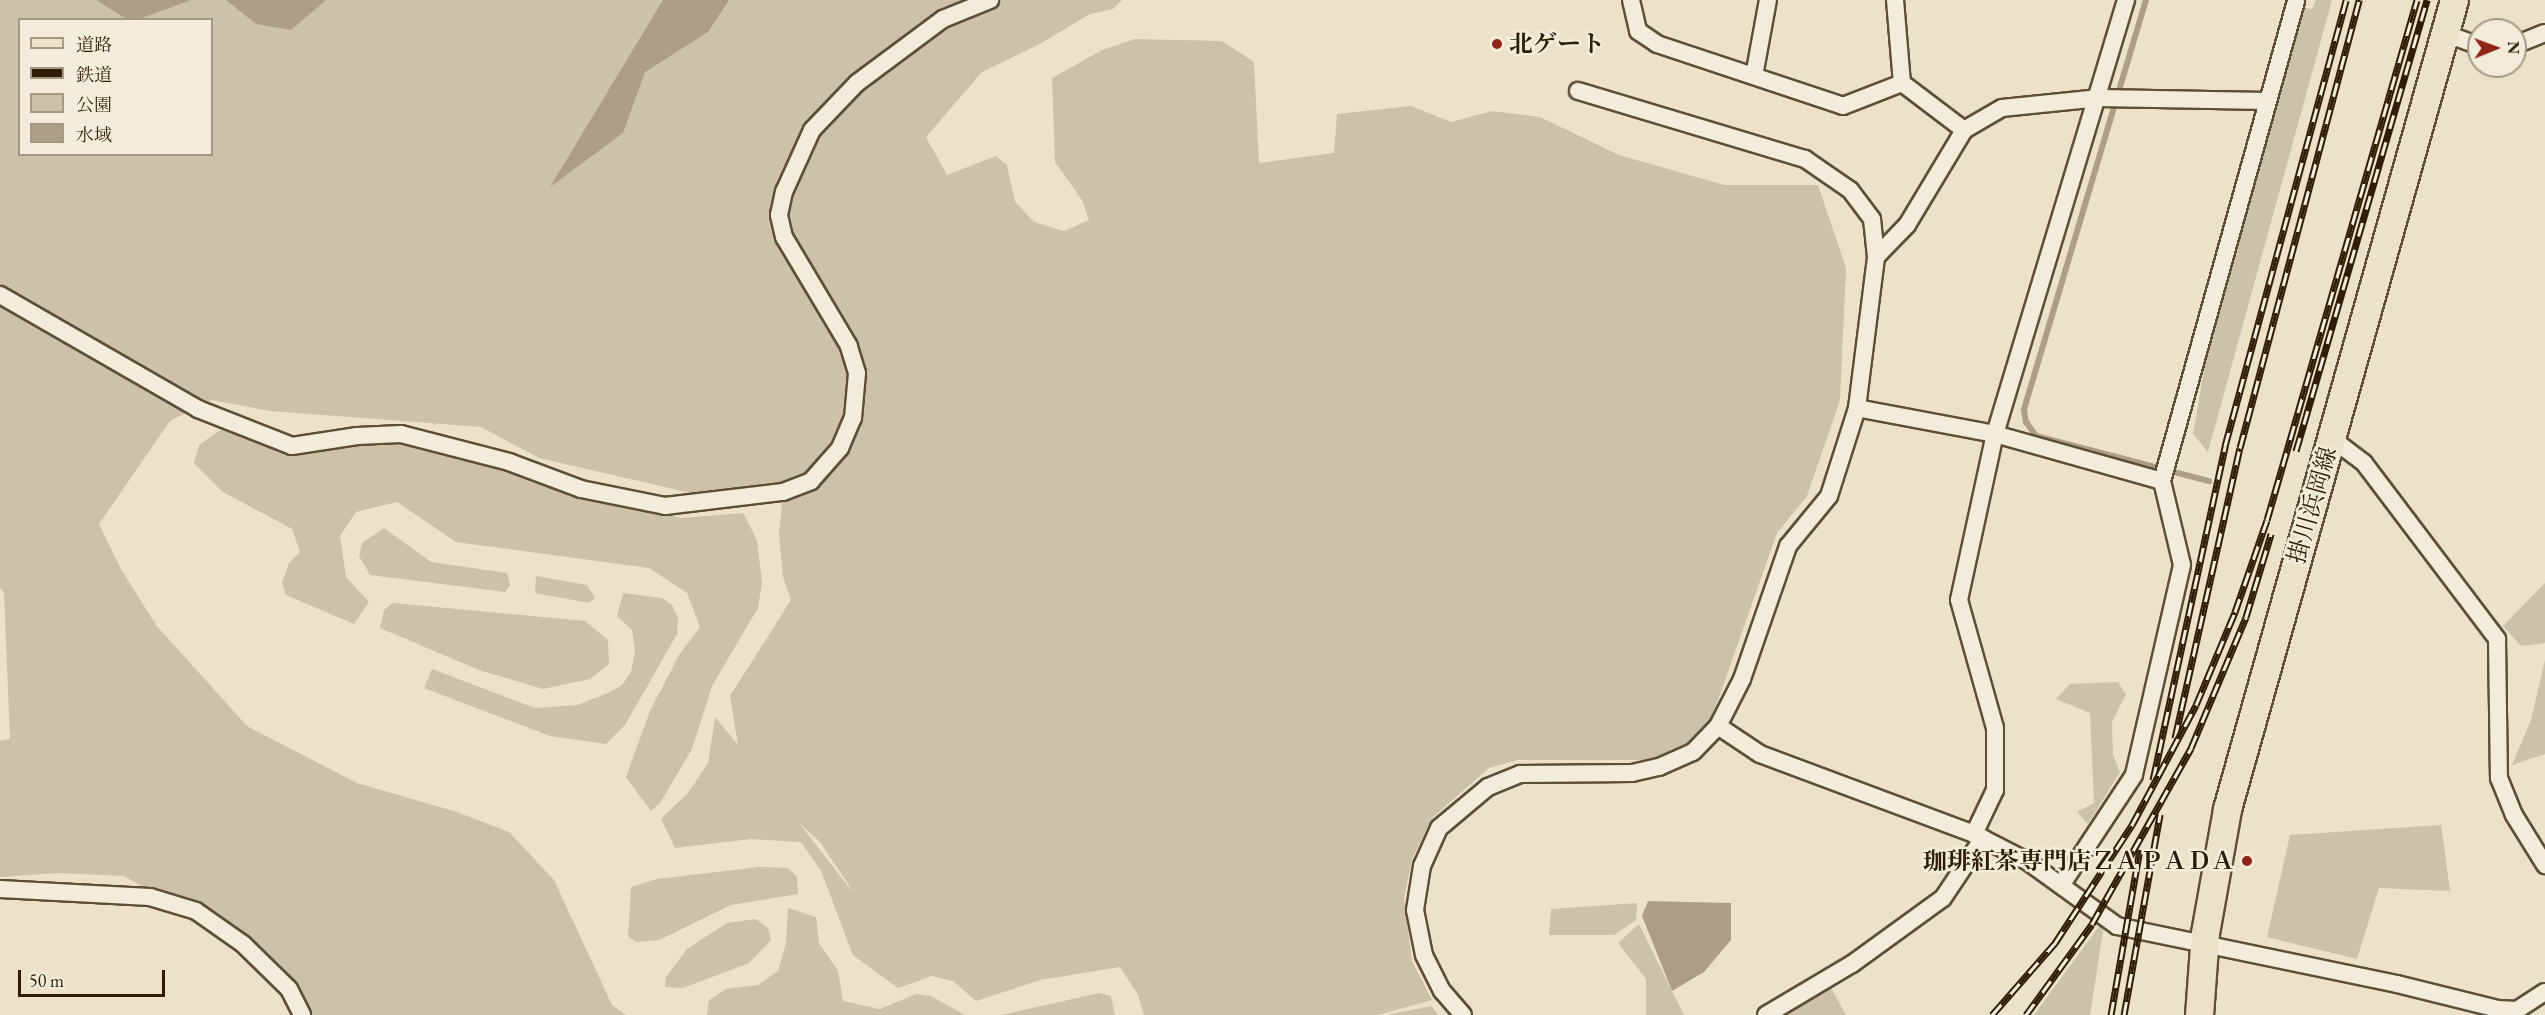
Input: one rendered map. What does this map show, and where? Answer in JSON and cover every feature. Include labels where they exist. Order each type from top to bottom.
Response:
[{"type":"main road","name":"掛川浜岡線","points":[[2199,1015],[2204,942],[2227,809],[2454,0]]},
{"type":"street","points":[[0,296],[198,409],[292,447],[357,436],[401,434],[509,462],[581,489],[665,506],[783,492],[811,481],[840,448],[852,418],[857,373],[849,346],[784,237],[779,215],[784,192],[812,130],[857,83],[943,19],[990,0]]},
{"type":"street","points":[[1631,0],[1638,31],[1657,44],[1843,106],[1902,83]]},
{"type":"street","points":[[1754,76],[1768,0]]},
{"type":"street","points":[[1895,0],[1902,83],[1964,130]]},
{"type":"street","points":[[1766,1015],[1852,964],[1943,898],[1978,836],[1995,790],[1995,728],[1959,600],[1995,434],[2127,0]]},
{"type":"street","points":[[2062,884],[2134,775],[2182,565],[2162,481],[2168,451],[2296,0]]},
{"type":"street","points":[[2444,33],[2467,42]]},
{"type":"street","points":[[2527,40],[2545,33]]},
{"type":"street","points":[[1462,1015],[1442,991],[1424,955],[1415,910],[1422,866],[1439,828],[1488,787],[1520,774],[1632,773],[1659,767],[1693,752],[1718,726],[1743,680],[1788,546],[1829,496],[1857,408],[1876,257],[1872,219],[1850,190],[1805,159],[1578,91]]},
{"type":"street","points":[[1876,257],[1907,225],[1964,130],[2002,108],[2099,98],[2267,101]]},
{"type":"street","points":[[1857,408],[1995,434],[2162,481]]},
{"type":"street","points":[[2331,438],[2364,464],[2497,639],[2499,778],[2514,815],[2545,865]]},
{"type":"street","points":[[1718,726],[1760,754],[1978,836],[2062,884],[2117,926],[2204,942],[2498,1012],[2517,1010],[2536,1001],[2545,992]]},
{"type":"street","points":[[0,889],[150,897],[196,911],[243,944],[289,989],[302,1015]]},
{"type":"green space","points":[[0,0],[1122,0],[1113,9],[1090,14],[1038,45],[982,72],[926,137],[947,175],[996,156],[1007,165],[1015,202],[1034,222],[1064,231],[1089,220],[1082,200],[1055,162],[1052,78],[1102,50],[1135,39],[1222,41],[1254,62],[1259,163],[1334,153],[1337,114],[1411,106],[1451,122],[1492,111],[1540,117],[1619,155],[1724,185],[1818,185],[1846,268],[1840,400],[1807,496],[1777,533],[1711,720],[1691,742],[1655,760],[1518,760],[1489,768],[1432,818],[1412,859],[1404,899],[1412,961],[1432,1000],[1378,1015],[1144,1015],[1138,995],[1120,967],[1040,980],[976,1001],[953,981],[932,976],[898,988],[853,955],[821,871],[801,842],[751,839],[675,848],[661,819],[688,793],[708,763],[715,717],[738,745],[730,696],[791,600],[783,577],[779,534],[783,492],[721,500],[539,458],[481,427],[271,411],[211,400],[170,421],[99,524],[121,569],[156,625],[247,726],[357,783],[457,812],[509,832],[554,880],[612,1005],[626,1015],[300,1015],[243,944],[124,876],[59,873],[0,877],[0,741],[10,739],[4,593],[0,588]],"holes":[[[799,823],[820,842],[852,890]]]},
{"type":"green space","points":[[2316,0],[2332,0],[2208,452],[2193,434],[2210,336],[2293,51],[2303,7],[2312,9]]},
{"type":"green space","points":[[223,428],[292,446],[401,434],[681,518],[743,513],[757,540],[762,583],[758,608],[712,686],[692,749],[660,803],[651,811],[626,777],[650,711],[679,655],[700,627],[687,593],[649,568],[456,542],[397,502],[356,512],[340,536],[346,577],[369,602],[354,624],[286,595],[282,583],[289,563],[300,552],[292,529],[223,492],[194,463],[199,445]]},
{"type":"green space","points":[[384,528],[431,562],[507,573],[510,585],[505,592],[370,575],[359,556],[362,543]]},
{"type":"green space","points":[[536,576],[587,585],[595,598],[589,603],[535,593]]},
{"type":"green space","points":[[2545,583],[2545,643],[2521,646],[2503,626]]},
{"type":"green space","points":[[623,593],[662,598],[672,605],[678,618],[677,634],[625,725],[606,744],[550,736],[424,688],[432,669],[535,708],[577,705],[608,693],[622,685],[631,672],[635,651],[632,630],[617,616]]},
{"type":"green space","points":[[393,603],[585,621],[608,640],[609,664],[590,679],[543,689],[479,670],[380,628],[384,610]]},
{"type":"green space","points":[[2545,660],[2545,754],[2512,765],[2531,720]]},
{"type":"green space","points":[[2118,682],[2126,694],[2112,722],[2113,755],[2120,772],[2088,824],[2077,812],[2094,803],[2090,713],[2056,699],[2070,684]]},
{"type":"green space","points":[[2441,825],[2450,891],[2379,888],[2357,959],[2267,937],[2290,835]]},
{"type":"green space","points":[[759,867],[788,868],[797,877],[798,894],[731,905],[659,940],[636,942],[628,936],[631,887],[657,879]]},
{"type":"green space","points":[[1637,903],[1636,920],[1614,935],[1549,935],[1551,909]]},
{"type":"green space","points":[[788,908],[816,917],[819,943],[838,971],[843,1001],[880,1009],[916,994],[931,996],[965,1015],[707,1015],[709,1000],[726,989],[758,985],[778,971],[786,943]]},
{"type":"green space","points":[[2105,918],[2090,1015],[2034,1015]]},
{"type":"green space","points":[[756,919],[768,928],[771,940],[749,963],[683,988],[665,987],[666,977],[687,949],[727,923]]},
{"type":"green space","points":[[1639,924],[1684,1015],[1646,1015],[1646,979],[1618,943]]},
{"type":"green space","points":[[1826,979],[1846,1015],[1767,1015]]},
{"type":"green space","points":[[1099,993],[1111,996],[1115,1015],[1001,1015]]},
{"type":"green space","points":[[1431,1006],[1438,1015],[1386,1015]]},
{"type":"water","points":[[96,0],[191,0],[142,18],[125,18]]},
{"type":"water","points":[[226,0],[326,0],[291,30],[256,24]]},
{"type":"water","points":[[663,0],[729,0],[708,32],[645,72],[623,133],[550,187]]},
{"type":"water","points":[[1648,901],[1731,903],[1731,940],[1704,972],[1672,991],[1642,916]]},
{"type":"waterway","points":[[2146,0],[2024,410],[2026,422],[2036,436],[2209,481]]},
{"type":"railway","points":[[2153,780],[2225,446],[2346,0]]},
{"type":"railway","points":[[2175,738],[2240,448],[2359,0]]},
{"type":"railway","points":[[1992,1015],[2055,943],[2132,825],[2196,705],[2235,612],[2267,520],[2417,0]]},
{"type":"railway","points":[[2296,451],[2427,0]]},
{"type":"railway","points":[[2026,1015],[2092,924],[2191,748],[2246,617],[2271,534]]},
{"type":"railway","points":[[2124,1015],[2160,814]]},
{"type":"railway","points":[[2111,1015],[2140,848]]},
{"type":"place","name":"北ゲート","points":[[1497,44]]},
{"type":"place","name":"珈琲紅茶専門店ＺＡＰＡＤＡ","points":[[2247,861]]}]
